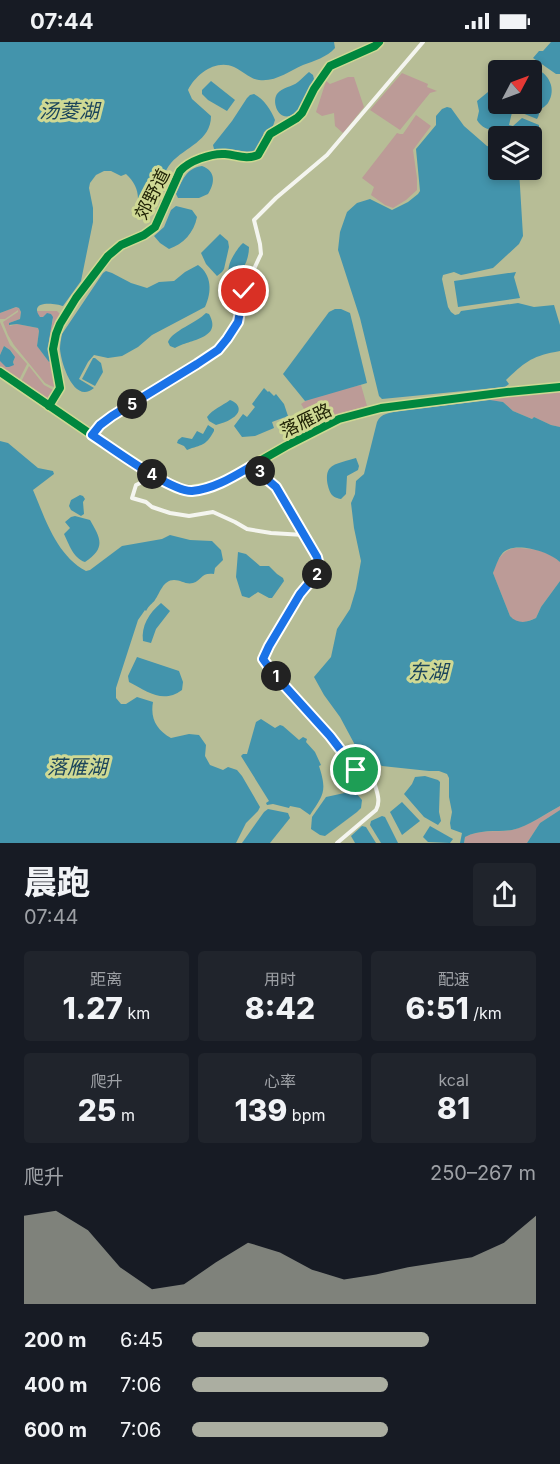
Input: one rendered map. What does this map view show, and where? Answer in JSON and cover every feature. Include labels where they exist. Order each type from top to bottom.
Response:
[{"type":"street","name":"郊野道","points":[[49,405],[60,388],[53,349],[60,324],[76,298],[105,260],[121,245],[144,235],[157,225],[180,171],[186,164],[221,154],[246,158],[258,155],[271,132],[302,113],[314,89],[330,66],[379,42]]},
{"type":"street","points":[[92,435],[112,416],[218,350],[238,322],[245,288],[261,254],[254,220],[276,198],[327,155],[423,42]]},
{"type":"street","name":"落雁路","points":[[0,372],[155,476],[180,489],[193,491],[220,483],[339,419],[381,408],[560,387]]},
{"type":"street","points":[[255,464],[262,475],[276,487],[317,557],[320,570],[300,594],[263,659],[330,736],[356,770],[360,774],[373,778],[379,800],[378,807],[373,814],[337,843]]},
{"type":"street","points":[[155,476],[136,484],[132,498],[146,501],[152,507],[170,513],[189,516],[213,512],[247,529],[304,535]]},
{"type":"shaded area","points":[[402,73],[428,84],[427,87],[437,91],[430,93],[400,130],[370,110]]},
{"type":"shaded area","points":[[354,77],[364,107],[343,133],[335,126],[334,113],[322,116],[316,112],[326,81],[330,84]]},
{"type":"shaded area","points":[[416,115],[431,126],[413,150],[417,190],[393,208],[371,195],[374,187],[362,178],[397,133],[403,134]]},
{"type":"shaded area","points":[[16,307],[21,312],[20,319],[9,323],[10,326],[17,324],[38,328],[37,346],[49,362],[48,341],[53,319],[47,314],[40,317],[37,311],[57,311],[63,317],[54,334],[51,347],[58,388],[45,383],[8,335],[3,322],[18,310],[5,319],[0,319],[0,313]]},
{"type":"shaded area","points":[[0,322],[10,345],[27,364],[19,380],[0,368],[0,360],[2,363],[14,364],[14,357],[11,351],[4,346],[0,355]]},
{"type":"shaded area","points":[[29,366],[44,385],[57,392],[52,399],[46,400],[21,382]]},
{"type":"shaded area","points":[[361,385],[367,406],[341,413],[314,425],[301,404],[321,395]]},
{"type":"shaded area","points":[[560,390],[560,427],[513,411],[503,402],[484,400],[484,397]]},
{"type":"shaded area","points":[[514,548],[539,550],[560,562],[560,581],[536,618],[523,623],[515,621],[510,616],[493,573],[500,557],[506,551]]},
{"type":"shaded area","points":[[560,806],[560,810],[540,823],[527,843],[464,843],[465,837],[471,835],[518,828]]},
{"type":"water","name":"汤菱湖","points":[[0,42],[334,42],[335,48],[320,58],[271,79],[256,79],[227,65],[214,67],[201,74],[188,90],[192,99],[211,116],[210,125],[202,138],[171,163],[151,203],[137,206],[136,189],[126,174],[121,176],[111,171],[104,171],[96,175],[89,188],[93,222],[81,281],[63,306],[44,304],[37,308],[40,317],[47,313],[53,317],[49,362],[37,346],[38,328],[17,324],[9,325],[20,319],[19,308],[0,313]]},
{"type":"water","points":[[551,42],[560,42],[560,74],[556,74],[542,64],[542,60],[533,58],[539,51],[543,51]]},
{"type":"water","points":[[309,72],[314,79],[301,106],[290,116],[281,115],[275,102],[277,94],[296,84]]},
{"type":"water","points":[[542,72],[550,82],[552,92],[547,104],[542,108]]},
{"type":"water","points":[[211,81],[235,100],[227,111],[202,94],[202,90]]},
{"type":"water","points":[[488,92],[488,114],[512,114],[509,125],[513,126],[488,126],[488,129],[484,127],[477,120],[479,111],[477,101]]},
{"type":"water","points":[[254,94],[267,105],[275,120],[273,126],[264,132],[259,150],[248,152],[214,149],[213,145],[247,98]]},
{"type":"water","points":[[451,108],[464,126],[488,146],[488,180],[520,180],[523,236],[519,244],[493,268],[461,275],[454,272],[443,275],[448,307],[455,315],[461,311],[518,303],[534,307],[554,305],[560,325],[560,351],[536,357],[524,364],[506,380],[509,384],[505,387],[382,399],[379,396],[360,318],[338,250],[340,232],[347,212],[357,203],[370,199],[392,210],[418,194],[420,191],[416,149],[436,125],[436,116],[442,109]]},
{"type":"water","points":[[524,114],[539,114],[537,119]]},
{"type":"water","points":[[522,118],[539,126],[513,126]]},
{"type":"water","points":[[202,166],[210,171],[213,178],[208,194],[199,198],[178,198],[176,194],[188,172]]},
{"type":"water","points":[[176,206],[192,210],[197,217],[187,237],[169,249],[154,236],[164,227],[171,210]]},
{"type":"water","points":[[220,234],[228,241],[229,247],[224,269],[217,276],[206,264],[201,253]]},
{"type":"water","points":[[243,243],[249,247],[247,260],[240,272],[232,276],[229,272],[229,265]]},
{"type":"water","points":[[198,265],[206,274],[209,284],[209,296],[205,307],[152,335],[138,347],[122,356],[108,358],[94,355],[79,379],[94,388],[87,392],[75,387],[66,372],[61,355],[62,334],[103,273],[106,271],[112,273],[147,288],[159,282],[174,281]]},
{"type":"water","points":[[516,272],[514,277],[520,298],[458,307],[454,281]]},
{"type":"water","points":[[335,309],[350,313],[367,383],[305,401],[283,374],[329,312]]},
{"type":"water","points":[[206,313],[209,314],[212,322],[212,329],[208,333],[175,348],[170,346],[168,342],[174,334]]},
{"type":"water","points":[[4,346],[15,357],[14,365],[9,367],[0,361]]},
{"type":"water","points":[[93,358],[101,363],[103,372],[95,386],[82,379]]},
{"type":"water","points":[[264,388],[274,396],[276,394],[284,404],[288,416],[272,422],[274,428],[255,436],[242,437],[234,426],[243,414],[247,417],[255,407],[252,404]]},
{"type":"water","points":[[230,400],[239,409],[235,417],[216,425],[209,421],[207,417],[209,414]]},
{"type":"water","name":"东湖","points":[[490,400],[503,402],[513,411],[560,427],[560,562],[534,549],[511,548],[501,555],[493,573],[510,616],[522,622],[536,618],[560,581],[560,806],[518,828],[476,833],[465,837],[464,843],[460,843],[462,833],[451,829],[452,812],[447,774],[439,771],[382,766],[355,745],[314,677],[331,657],[337,629],[350,609],[356,589],[361,561],[351,503],[355,494],[356,481],[364,474],[377,422],[386,414],[399,411]]},
{"type":"water","points":[[208,425],[214,431],[203,444],[187,450],[177,443],[182,437],[192,439],[197,431],[203,434]]},
{"type":"water","name":"落雁湖","points":[[0,441],[8,443],[38,468],[53,471],[54,474],[33,490],[59,546],[67,556],[86,571],[122,546],[162,539],[170,535],[190,540],[212,541],[221,550],[223,560],[215,568],[214,574],[206,574],[196,582],[186,583],[174,580],[167,582],[145,610],[138,620],[116,688],[116,698],[121,704],[126,704],[137,697],[153,702],[154,719],[162,731],[171,738],[189,734],[199,735],[206,745],[205,756],[210,765],[223,770],[228,767],[237,770],[242,776],[260,807],[246,823],[236,843],[0,843]]},
{"type":"water","points":[[356,458],[358,470],[347,476],[346,494],[341,499],[335,497],[328,486],[328,471],[335,465]]},
{"type":"water","points":[[80,495],[85,499],[84,514],[81,516],[69,506],[71,500]]},
{"type":"water","points":[[75,516],[90,520],[99,538],[99,548],[85,562],[74,554],[64,534],[70,528],[65,522]]},
{"type":"water","points":[[238,552],[246,554],[260,566],[269,566],[283,578],[284,581],[272,598],[258,592],[249,598],[242,596],[236,577]]},
{"type":"water","points":[[161,603],[170,611],[156,629],[151,643],[143,641],[143,630],[147,620]]},
{"type":"water","points":[[137,657],[179,671],[183,682],[182,690],[175,694],[162,696],[149,693],[129,682],[128,676]]},
{"type":"water","points":[[261,719],[275,728],[283,726],[299,740],[303,737],[307,739],[306,742],[315,752],[321,765],[319,766],[323,792],[310,815],[300,808],[267,805],[269,801],[241,756],[247,754],[256,722]]},
{"type":"water","points":[[425,776],[440,782],[441,821],[438,825],[424,817],[404,794],[415,777]]},
{"type":"water","points":[[349,792],[356,793],[362,800],[361,808],[357,812],[325,836],[311,829],[312,817],[326,797]]},
{"type":"water","points":[[402,802],[420,821],[402,835],[390,812]]},
{"type":"water","points":[[268,809],[288,813],[290,818],[270,843],[242,843],[264,812]]},
{"type":"water","points":[[560,810],[560,843],[527,843],[540,823]]},
{"type":"water","points":[[385,817],[398,843],[381,843],[370,825],[371,821]]},
{"type":"water","points":[[362,826],[366,827],[376,843],[355,843],[351,836]]},
{"type":"water","points":[[430,826],[453,839],[450,843],[428,842],[423,837]]},
{"type":"cycle path","points":[[49,406],[60,388],[53,349],[60,324],[76,298],[108,256],[121,245],[144,235],[155,227],[180,171],[207,156],[258,155],[270,134],[302,113],[314,89],[330,66],[375,46],[379,42]]},
{"type":"cycle path","points":[[0,372],[155,476],[176,488],[189,491],[213,486],[227,480],[339,419],[381,408],[560,387]]},
{"type":"route","points":[[244,291],[238,322],[218,350],[112,416],[92,435],[155,476],[180,489],[193,491],[213,486],[255,464],[262,475],[274,485],[320,562],[320,570],[300,594],[263,659],[330,736],[356,770]]}]
